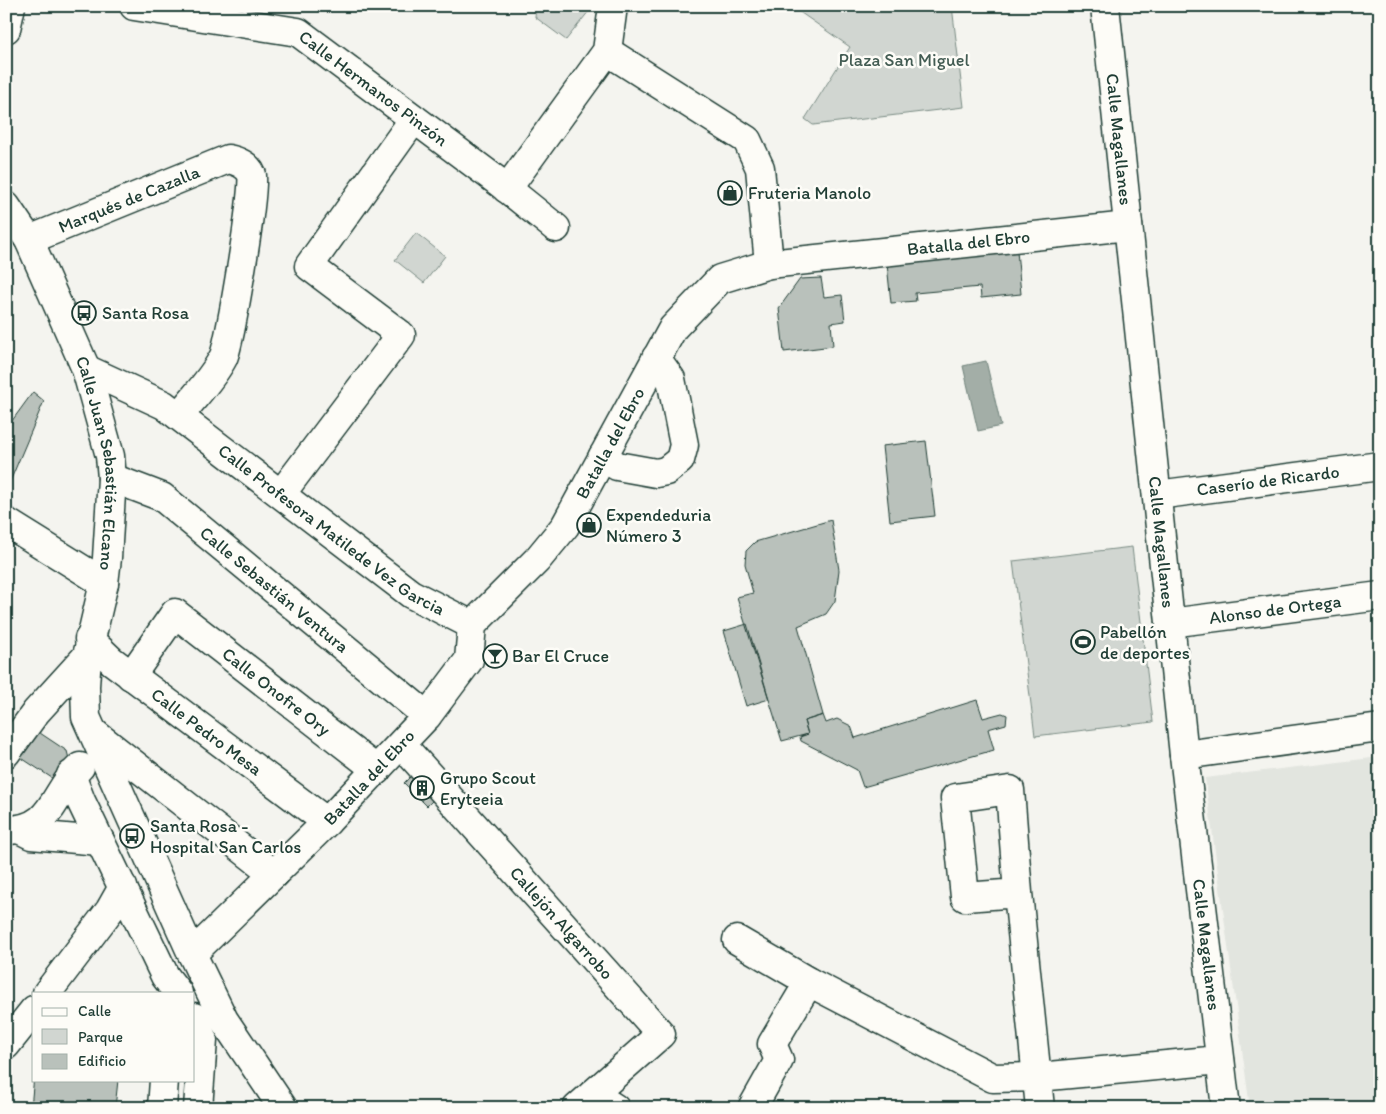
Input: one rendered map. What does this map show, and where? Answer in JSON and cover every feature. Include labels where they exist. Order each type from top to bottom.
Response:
[{"type":"street","points":[[6,29],[11,6]]},
{"type":"street","name":"Calle Hermanos Pinzón","points":[[134,6],[166,9],[298,32],[508,189],[556,228]]},
{"type":"street","points":[[508,189],[608,51],[613,6]]},
{"type":"street","name":"Calle Magallanes","points":[[1105,6],[1184,755],[1226,1108]]},
{"type":"street","points":[[608,51],[747,140],[760,168],[770,264]]},
{"type":"street","points":[[281,494],[400,335],[310,266],[414,119]]},
{"type":"street","name":"Marqués de Cazalla","points":[[29,240],[228,159],[243,164],[248,169],[254,184],[224,358],[187,421]]},
{"type":"street","name":"Calle Juan Sebastián Elcano","points":[[6,206],[29,240],[86,370],[110,456],[112,478],[104,583],[88,648],[84,686],[86,717],[192,954],[224,1020],[283,1108]]},
{"type":"street","name":"Batalla del Ebro","points":[[192,954],[327,822],[402,745],[427,716],[469,660],[472,625],[537,560],[564,526],[673,328],[720,279],[770,264],[1128,226]]},
{"type":"street","points":[[603,456],[617,466],[656,473],[666,471],[680,460],[684,445],[671,379],[656,358]]},
{"type":"street","name":"Calle Profesora Matilede Vez Garcia","points":[[86,370],[164,405],[410,594],[472,625]]},
{"type":"street","name":"Caserío de Ricardo","points":[[1157,495],[1380,466]]},
{"type":"street","name":"Calle Sebastián Ventura","points":[[112,478],[162,497],[427,716]]},
{"type":"street","points":[[6,522],[104,583]]},
{"type":"street","name":"Alonso de Ortega","points":[[1170,623],[1380,596]]},
{"type":"street","name":"Calle Onofre Ory","points":[[131,676],[174,613],[377,770]]},
{"type":"street","points":[[6,753],[36,712],[88,648]]},
{"type":"street","name":"Calle Pedro Mesa","points":[[88,648],[112,662],[327,822]]},
{"type":"street","points":[[1184,755],[1380,728]]},
{"type":"street","points":[[13,830],[34,825],[45,817],[54,806],[71,775],[96,740],[274,874]]},
{"type":"street","name":"Callejón Algarrobo","points":[[402,745],[660,1034],[585,1101]]},
{"type":"street","points":[[71,775],[100,841],[171,987]]},
{"type":"street","points":[[13,830],[31,835],[100,841]]},
{"type":"street","points":[[48,992],[110,910],[123,887]]},
{"type":"street","points":[[1018,893],[1040,1108]]},
{"type":"street","points":[[738,940],[809,982],[994,1078],[1038,1077],[1220,1060]]},
{"type":"street","points":[[752,1108],[778,1060],[772,1044],[809,982]]},
{"type":"street","points":[[6,1045],[32,1012]]},
{"type":"street","points":[[195,1020],[203,1040],[198,1108]]},
{"type":"street","points":[[162,1108],[164,1082]]},
{"type":"street","name":"Callejón Algarrobo","points":[[585,1101],[615,1108]]},
{"type":"shaded area","points":[[986,361],[1001,426],[978,431],[963,366]]},
{"type":"shaded area","points":[[1380,757],[1380,1108],[1250,1108],[1205,778]]},
{"type":"green space","points":[[536,6],[589,6],[589,11],[566,40],[535,17]]},
{"type":"green space","name":"Plaza San Miguel","points":[[791,6],[952,6],[964,107],[813,125],[805,119],[850,47]]},
{"type":"green space","points":[[416,233],[445,256],[424,283],[395,260]]},
{"type":"green space","name":"Pabellón de deportes","points":[[1132,547],[1153,722],[1035,736],[1013,561]]},
{"type":"building","points":[[1017,251],[1021,294],[981,298],[980,287],[915,293],[916,301],[891,303],[887,264]]},
{"type":"building","points":[[821,278],[824,297],[842,295],[845,321],[831,323],[833,346],[784,352],[779,308],[800,279]]},
{"type":"building","points":[[33,392],[44,401],[6,491],[6,429]]},
{"type":"building","points":[[926,441],[935,516],[890,521],[882,446]]},
{"type":"building","points":[[831,520],[839,570],[835,601],[826,614],[798,626],[823,715],[804,721],[808,734],[782,741],[737,597],[753,593],[745,564],[746,551],[755,542]]},
{"type":"building","points":[[747,624],[769,699],[746,706],[724,631]]},
{"type":"building","points":[[977,700],[983,718],[1002,713],[1007,715],[1006,724],[988,729],[994,750],[863,787],[857,770],[801,741],[800,737],[808,734],[804,721],[823,715],[826,723],[837,719],[851,726],[855,738]]},
{"type":"building","points":[[37,731],[67,751],[69,759],[55,780],[20,757]]},
{"type":"building","name":"Grupo Scout Eryteeia","points":[[417,770],[439,794],[427,806],[404,783]]},
{"type":"building","points":[[33,1082],[118,1082],[115,1108],[31,1108]]},
{"type":"place","name":"Fruteria Manolo","points":[[730,193]]},
{"type":"place","name":"Santa Rosa","points":[[84,313]]},
{"type":"place","name":"Expendeduria Número 3","points":[[589,525]]},
{"type":"place","name":"Pabellón de deportes","points":[[1083,642]]},
{"type":"place","name":"Bar El Cruce","points":[[495,656]]},
{"type":"place","name":"Grupo Scout Eryteeia","points":[[422,788]]},
{"type":"place","name":"Santa Rosa - Hospital San Carlos","points":[[132,836]]}]
